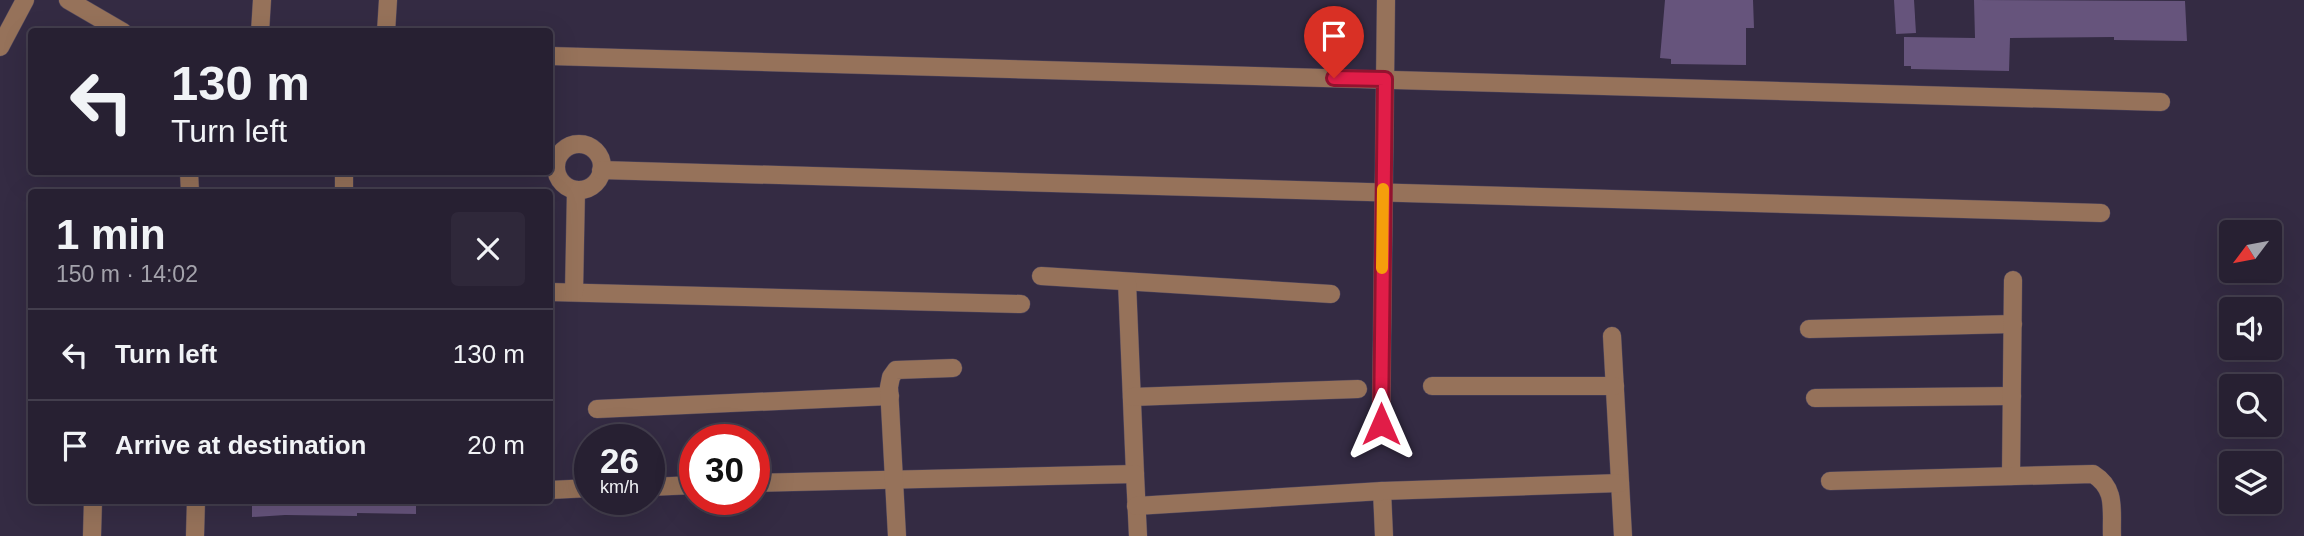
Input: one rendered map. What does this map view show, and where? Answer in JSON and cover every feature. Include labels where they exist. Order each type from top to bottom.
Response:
[{"type":"street","points":[[0,47],[25,0]]},
{"type":"street","points":[[68,0],[115,28]]},
{"type":"street","points":[[260,28],[262,0]]},
{"type":"street","points":[[386,28],[388,0]]},
{"type":"street","points":[[1381,424],[1386,0]]},
{"type":"street","points":[[553,56],[2161,102]]},
{"type":"street","points":[[579,145],[593,149],[598,156],[601,170],[596,183],[583,190],[576,190],[563,184],[553,170],[564,149],[579,145]]},
{"type":"street","points":[[601,170],[2101,213]]},
{"type":"street","points":[[574,292],[576,190]]},
{"type":"street","points":[[1041,276],[1331,294]]},
{"type":"street","points":[[2011,476],[2013,281]]},
{"type":"street","points":[[1127,282],[1138,536]]},
{"type":"street","points":[[553,292],[1021,304]]},
{"type":"street","points":[[1808,329],[2013,324]]},
{"type":"street","points":[[1612,336],[1623,536]]},
{"type":"street","points":[[897,536],[891,377],[896,370],[953,368]]},
{"type":"street","points":[[1432,386],[1615,386]]},
{"type":"street","points":[[1132,397],[1359,388]]},
{"type":"street","points":[[597,409],[890,396]]},
{"type":"street","points":[[1815,398],[2012,396]]},
{"type":"street","points":[[770,483],[1135,474]]},
{"type":"street","points":[[1830,481],[2093,474],[2105,482],[2110,494],[2112,536]]},
{"type":"street","points":[[1136,506],[1382,491],[1620,484]]},
{"type":"street","points":[[553,490],[574,489]]},
{"type":"street","points":[[1382,491],[1384,536]]},
{"type":"street","points":[[92,536],[93,504]]},
{"type":"street","points":[[195,536],[196,504]]},
{"type":"building","points":[[1665,0],[1753,0],[1754,28],[1746,28],[1746,65],[1671,64],[1671,59],[1660,58]]},
{"type":"building","points":[[1894,0],[1914,0],[1916,33],[1896,34]]},
{"type":"building","points":[[1974,0],[2185,1],[2187,41],[2114,40],[2114,37],[2010,38],[2009,71],[1911,69],[1911,66],[1904,66],[1904,37],[1975,38]]},
{"type":"building","points":[[252,504],[416,504],[416,514],[252,517]]},
{"type":"slow traffic","points":[[1382,268],[1383,189]]},
{"type":"route","points":[[1334,78],[1385,79],[1381,424]]}]
